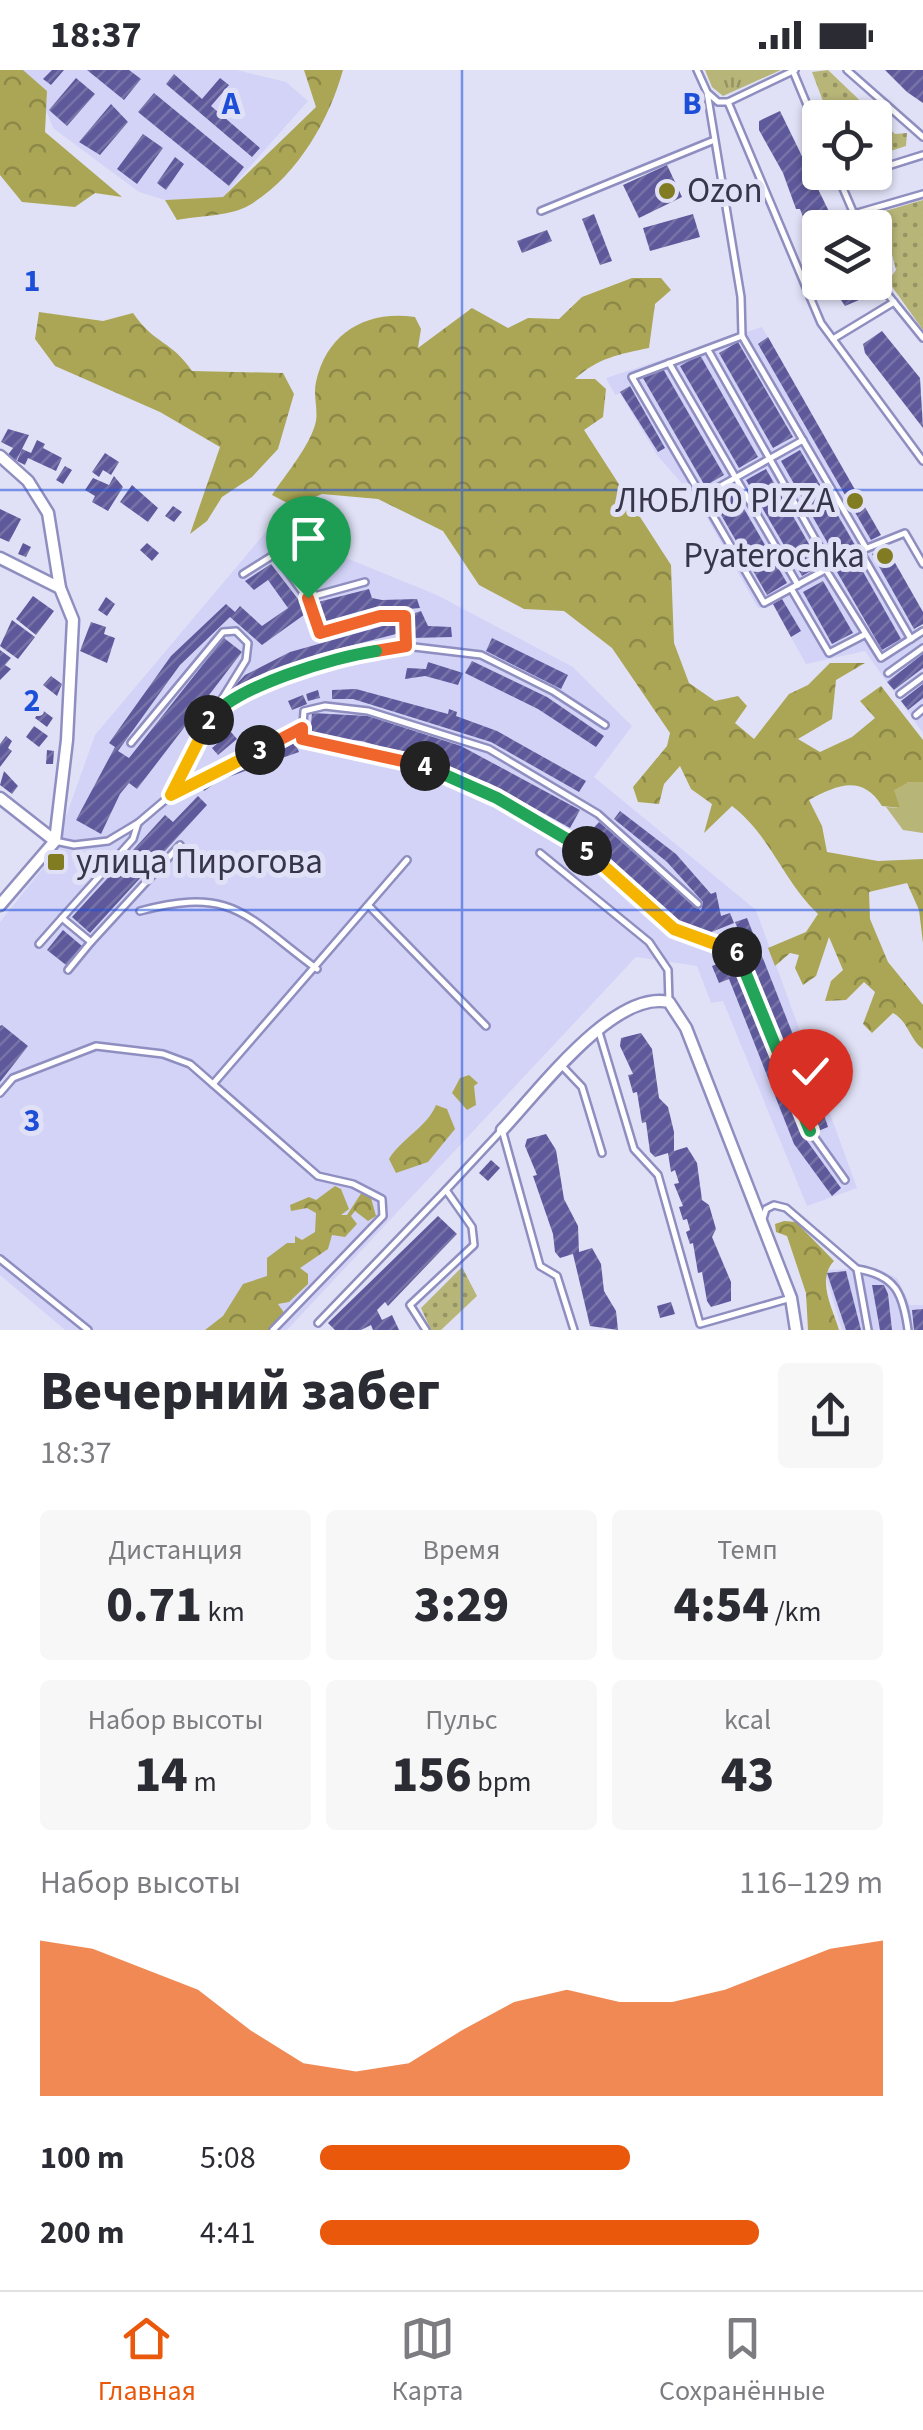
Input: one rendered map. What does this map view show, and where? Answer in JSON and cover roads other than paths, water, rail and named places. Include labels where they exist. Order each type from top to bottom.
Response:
[{"type":"street","points":[[0,456],[28,481],[48,512],[60,588],[73,620],[67,740],[55,841],[0,905]]},
{"type":"street","points":[[0,558],[60,588]]},
{"type":"street","points":[[0,798],[55,841]]},
{"type":"street","points":[[502,1130],[598,1030],[624,1009],[658,999],[670,1002],[686,1028],[791,1298],[796,1330]]},
{"type":"lane","points":[[697,70],[707,92],[712,141],[736,263],[742,336],[804,440],[911,639]]},
{"type":"lane","points":[[707,92],[718,102],[728,102],[794,70],[806,100]]},
{"type":"lane","points":[[847,70],[923,137]]},
{"type":"lane","points":[[728,102],[820,323],[923,461]]},
{"type":"lane","points":[[541,211],[712,141]]},
{"type":"lane","points":[[892,166],[923,156]]},
{"type":"lane","points":[[868,210],[923,194]]},
{"type":"lane","points":[[892,298],[923,338]]},
{"type":"lane","points":[[833,339],[894,302]]},
{"type":"lane","points":[[742,336],[632,376],[764,603],[863,549],[905,533],[923,564]]},
{"type":"lane","points":[[708,350],[880,658],[923,631]]},
{"type":"lane","points":[[669,363],[828,652],[864,635]]},
{"type":"lane","points":[[703,496],[804,440]]},
{"type":"lane","points":[[243,574],[274,554],[308,598],[320,633],[380,616],[405,616],[406,646]]},
{"type":"lane","points":[[308,598],[366,582]]},
{"type":"lane","points":[[131,743],[222,632],[236,632],[248,643],[246,660],[212,715],[171,795]]},
{"type":"lane","points":[[212,715],[293,672],[342,656],[406,646],[481,654],[553,691],[604,725]]},
{"type":"lane","points":[[888,673],[923,648]]},
{"type":"lane","points":[[900,694],[923,677]]},
{"type":"lane","points":[[698,904],[598,814],[489,749],[368,711],[313,707],[304,710],[302,739],[432,768],[497,798],[576,842],[674,929],[739,952],[810,1131],[845,1180]]},
{"type":"lane","points":[[916,715],[923,710]]},
{"type":"lane","points":[[55,841],[74,846],[108,841],[138,823],[171,795],[302,728]]},
{"type":"lane","points":[[39,944],[134,839],[138,823]]},
{"type":"lane","points":[[68,970],[180,845]]},
{"type":"lane","points":[[540,853],[649,942],[668,970],[670,1002]]},
{"type":"lane","points":[[214,1084],[407,860]]},
{"type":"lane","points":[[140,911],[182,900],[208,899],[231,906],[317,968]]},
{"type":"lane","points":[[369,906],[486,1026]]},
{"type":"lane","points":[[62,918],[91,942]]},
{"type":"lane","points":[[598,1030],[634,1149],[658,1175],[702,1327],[791,1298]]},
{"type":"lane","points":[[0,1094],[13,1078],[96,1046],[164,1054],[190,1064],[318,1176],[353,1184],[382,1199],[383,1216],[273,1330]]},
{"type":"lane","points":[[563,1067],[582,1087],[602,1152]]},
{"type":"lane","points":[[318,1323],[502,1130]]},
{"type":"lane","points":[[502,1130],[540,1266],[558,1276],[574,1330]]},
{"type":"lane","points":[[426,1330],[410,1304],[474,1245],[472,1226],[446,1190]]},
{"type":"lane","points":[[761,1225],[766,1209],[774,1205],[786,1208],[857,1270],[886,1277],[898,1288],[908,1330]]},
{"type":"lane","points":[[0,1260],[88,1330]]},
{"type":"lane","points":[[857,1270],[868,1330]]},
{"type":"place","name":"Ozon","points":[[667,191]]},
{"type":"place","name":"ЛЮБЛЮ PIZZA","points":[[855,501]]},
{"type":"place","name":"Pyaterochka","points":[[885,556]]},
{"type":"place","name":"улица Пирогова","points":[[56,862]]}]
